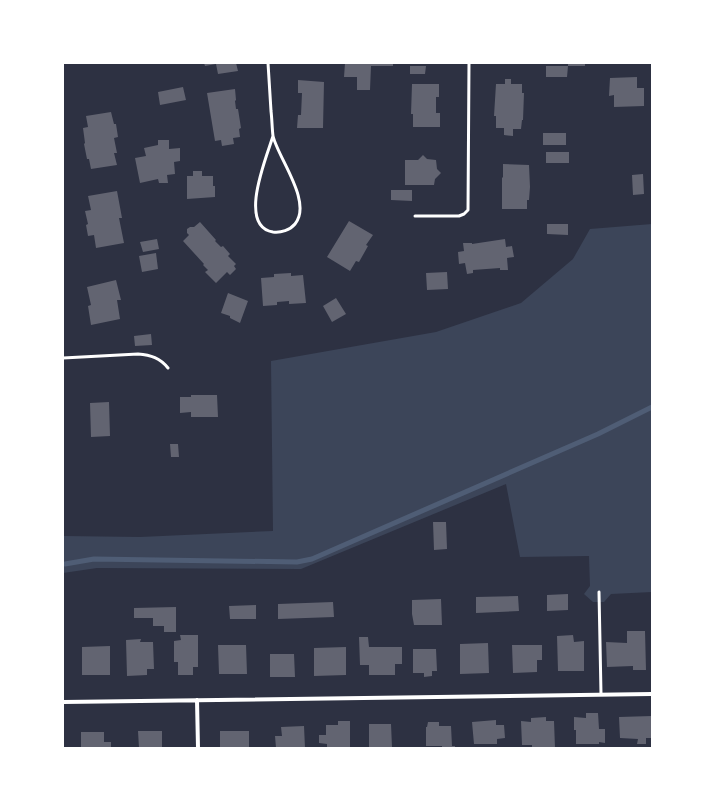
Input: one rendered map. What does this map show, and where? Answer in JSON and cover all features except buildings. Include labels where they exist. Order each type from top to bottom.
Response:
[{"type":"street","points":[[63,702],[652,694]]},
{"type":"street","points":[[198,700],[198,748]]},
{"type":"lane","points":[[268,63],[273,136],[295,187],[299,200],[300,212],[295,224],[290,228],[277,232],[265,229],[261,224],[258,219],[255,203],[258,184],[273,136]]},
{"type":"lane","points":[[415,216],[459,216],[468,210],[469,63]]},
{"type":"lane","points":[[63,358],[143,354],[154,356],[168,368]]},
{"type":"lane","points":[[600,592],[601,694]]},
{"type":"shaded area","points":[[652,224],[652,592],[611,594],[604,602],[593,602],[584,594],[590,586],[589,556],[520,557],[506,484],[301,569],[97,568],[63,573],[63,536],[140,537],[273,531],[271,361],[436,332],[521,303],[573,259],[590,229]]},
{"type":"waterway","points":[[65,564],[94,559],[297,562],[312,559],[598,434],[652,407]]}]
